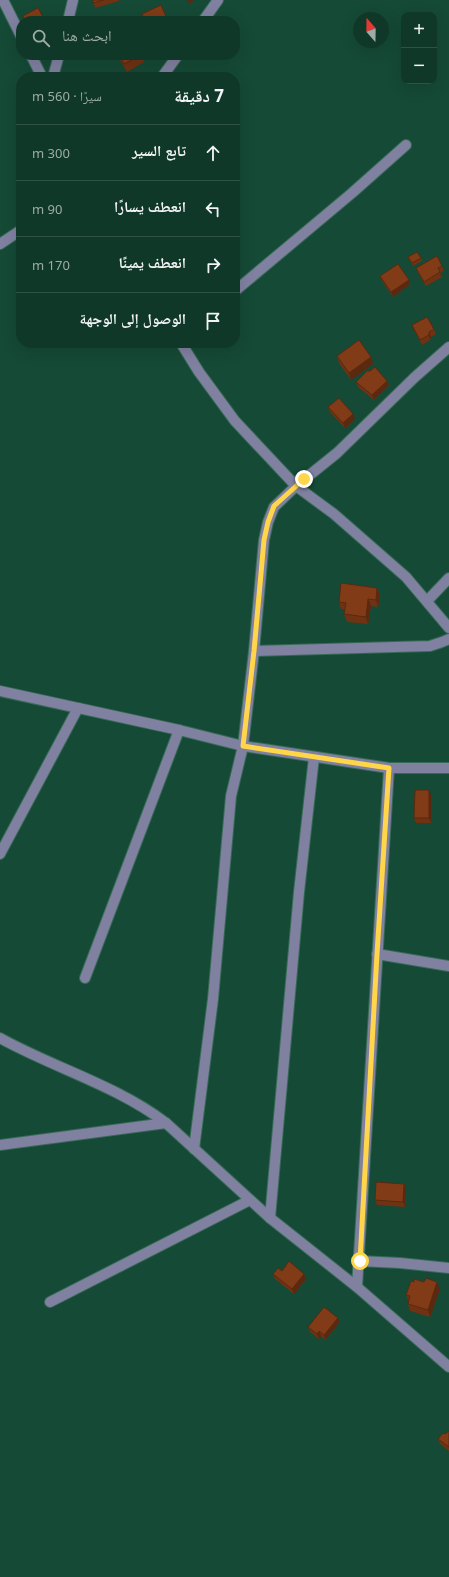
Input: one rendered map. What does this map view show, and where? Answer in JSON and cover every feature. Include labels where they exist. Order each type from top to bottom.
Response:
[{"type":"street","points":[[3,0],[16,26]]},
{"type":"street","points":[[69,16],[73,0]]},
{"type":"street","points":[[207,16],[218,0]]},
{"type":"street","points":[[34,60],[40,72]]},
{"type":"street","points":[[54,72],[58,60]]},
{"type":"street","points":[[166,72],[174,60]]},
{"type":"street","points":[[240,287],[352,194],[406,145]]},
{"type":"street","points":[[0,244],[16,233]]},
{"type":"street","points":[[194,1149],[214,999],[231,796],[243,746],[254,651],[264,540],[268,522],[274,506],[337,453],[415,377],[449,347]]},
{"type":"street","points":[[184,348],[199,372],[235,421],[296,486],[334,514],[368,542],[406,577],[449,628]]},
{"type":"street","points":[[427,601],[449,578]]},
{"type":"street","points":[[254,651],[430,646],[449,639]]},
{"type":"street","points":[[0,691],[179,730],[243,746],[314,758],[389,768],[449,768]]},
{"type":"street","points":[[0,854],[78,708]]},
{"type":"street","points":[[84,978],[179,730]]},
{"type":"street","points":[[270,1218],[299,892],[314,758]]},
{"type":"street","points":[[357,1287],[360,1261],[389,768]]},
{"type":"street","points":[[377,954],[449,966]]},
{"type":"street","points":[[0,1038],[136,1102],[150,1111],[166,1123],[270,1218],[357,1287],[449,1367]]},
{"type":"street","points":[[0,1145],[166,1123]]},
{"type":"street","points":[[50,1302],[250,1200]]},
{"type":"street","points":[[360,1261],[393,1262],[449,1268]]},
{"type":"building","points":[[93,0],[104,0],[93,3]]},
{"type":"building","points":[[161,5],[166,16],[143,16],[142,14]]},
{"type":"building","points":[[38,8],[42,16],[23,16]]},
{"type":"building","points":[[122,60],[132,60],[124,64]]},
{"type":"building","points":[[417,252],[421,258],[412,263],[408,257]]},
{"type":"building","points":[[437,256],[442,266],[438,268],[440,272],[424,282],[416,268]]},
{"type":"building","points":[[398,264],[409,280],[391,292],[380,276]]},
{"type":"building","points":[[427,317],[434,329],[429,332],[429,335],[420,340],[412,325]]},
{"type":"building","points":[[359,340],[371,357],[349,373],[337,356]]},
{"type":"building","points":[[375,367],[387,381],[372,395],[356,382],[367,371],[370,371]]},
{"type":"building","points":[[339,398],[353,414],[343,423],[328,407]]},
{"type":"building","points":[[341,583],[377,588],[376,600],[368,599],[366,617],[344,614],[346,603],[339,602]]},
{"type":"building","points":[[415,790],[429,790],[429,818],[414,818]]},
{"type":"building","points":[[376,1182],[404,1184],[403,1202],[375,1200]]},
{"type":"building","points":[[289,1261],[304,1274],[292,1289],[273,1274],[278,1268],[282,1271]]},
{"type":"building","points":[[426,1278],[437,1282],[428,1310],[408,1304],[410,1296],[406,1295],[411,1281],[414,1282],[414,1279],[424,1282]]},
{"type":"building","points":[[324,1307],[338,1318],[324,1335],[319,1331],[317,1334],[308,1327]]},
{"type":"building","points":[[449,1431],[449,1447],[438,1439],[443,1433],[445,1434]]},
{"type":"route","points":[[304,479],[274,506],[268,522],[264,540],[254,651],[243,746],[314,758],[389,768],[360,1261]]}]
